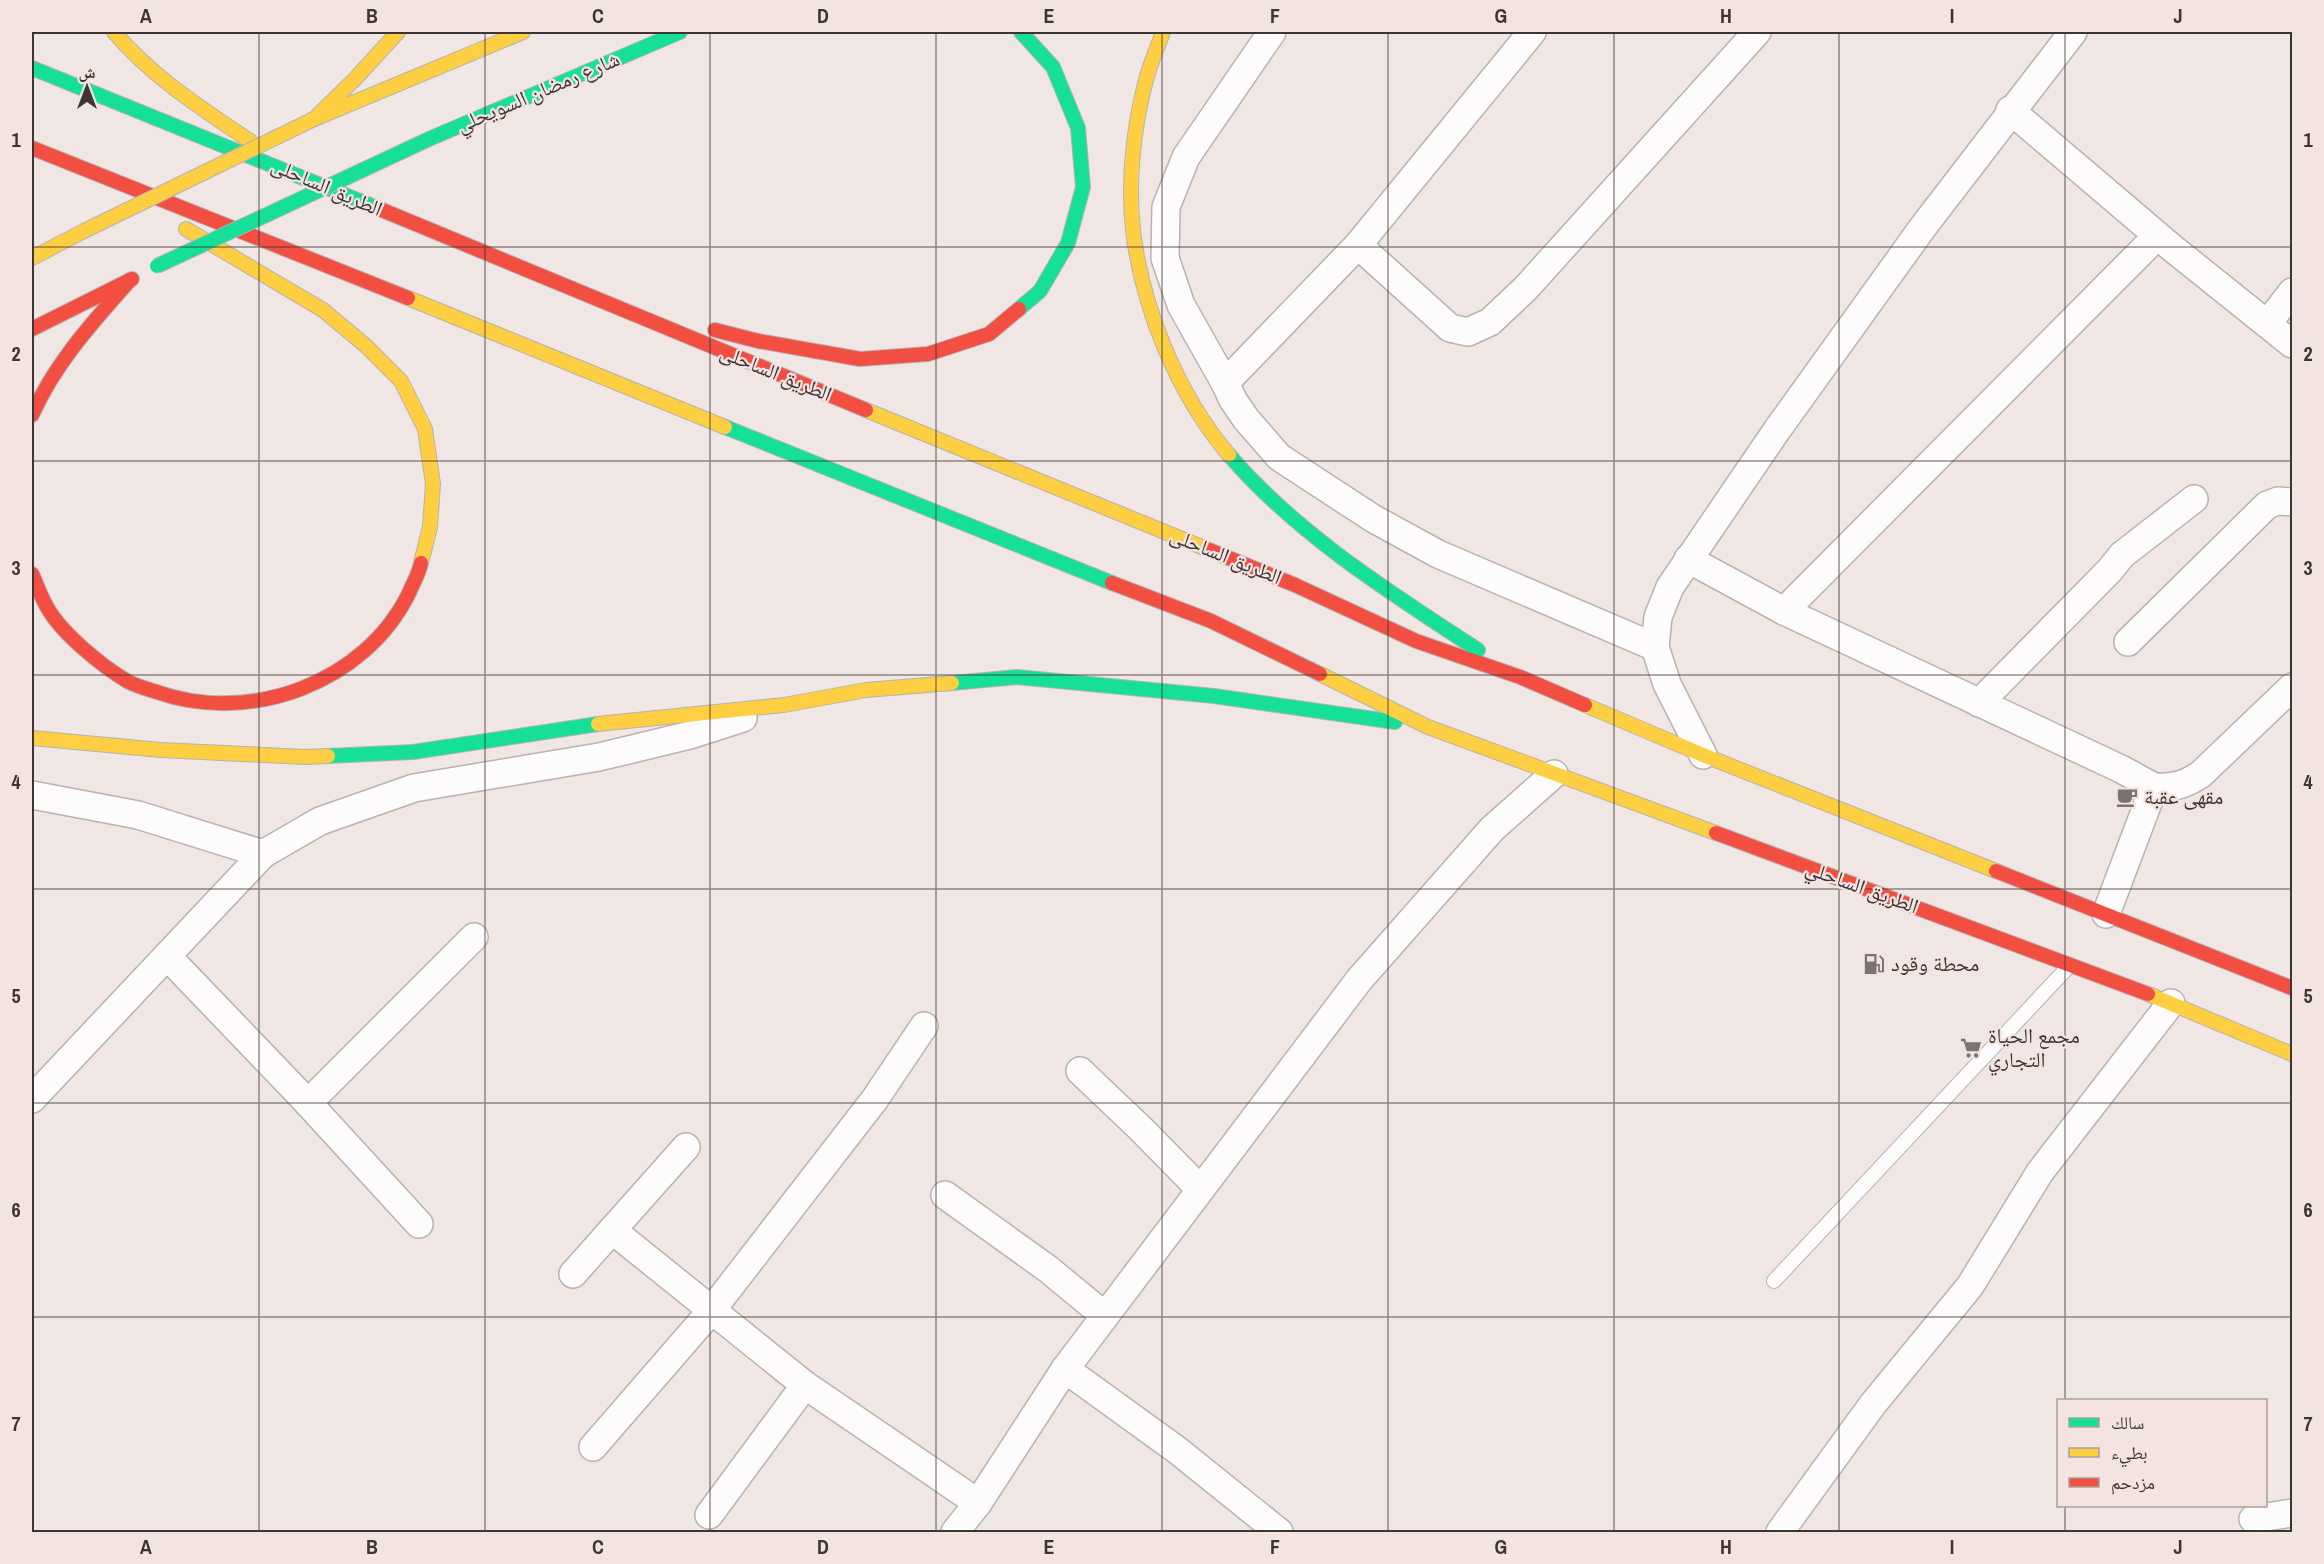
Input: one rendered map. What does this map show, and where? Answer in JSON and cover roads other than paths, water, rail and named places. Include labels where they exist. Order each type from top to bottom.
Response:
[{"type":"main road","points":[[114,32],[124,46],[165,80],[207,112],[303,177]]},
{"type":"main road","points":[[314,119],[398,32]]},
{"type":"main road","points":[[32,258],[314,119],[523,32]]},
{"type":"main road","name":"شارع رمضان السويحلي","points":[[32,329],[157,266],[429,139],[680,32]]},
{"type":"main road","points":[[590,298],[758,341],[861,359],[928,354],[989,334],[1040,291],[1068,243],[1083,187],[1078,128],[1053,67],[1021,32]]},
{"type":"main road","points":[[1163,32],[1143,90],[1134,154],[1133,228],[1144,286],[1179,380],[1204,422],[1237,464],[1329,546],[1422,613],[1520,677],[1703,755],[2292,988]]},
{"type":"main road","name":"الطريق الساحلى","points":[[32,68],[1284,580],[1416,641],[1520,677]]},
{"type":"main road","points":[[32,148],[99,177],[374,284],[1004,542],[1210,621],[1428,727]]},
{"type":"main road","points":[[32,574],[48,609],[82,648],[128,682],[179,700],[239,704],[294,693],[341,670],[376,642],[400,611],[420,569],[430,527],[433,484],[425,429],[400,381],[366,346],[323,310],[99,177]]},
{"type":"main road","points":[[32,415],[38,397],[73,348],[130,280]]},
{"type":"main road","points":[[32,738],[161,750],[305,757],[412,752],[591,725],[784,705],[866,690],[1017,677],[1214,696],[1428,727]]},
{"type":"main road","name":"الطريق الساحلي","points":[[1428,727],[2071,964],[2292,1054]]},
{"type":"street","points":[[1272,32],[1186,157],[1166,207],[1165,258],[1181,306],[1233,400],[1246,419],[1279,457],[1374,519],[1438,555],[1655,647]]},
{"type":"street","points":[[1225,382],[1358,245],[1532,32]]},
{"type":"street","points":[[1358,245],[1450,328],[1468,332],[1490,322],[1526,288],[1757,32]]},
{"type":"street","points":[[1703,755],[1667,684],[1655,647],[1659,617],[1670,587],[1826,362],[2065,34]]},
{"type":"street","points":[[2010,110],[2157,236],[2292,344]]},
{"type":"street","points":[[1784,611],[2157,236]]},
{"type":"street","points":[[2268,323],[2292,292]]},
{"type":"street","points":[[1979,703],[2122,555],[2194,499]]},
{"type":"street","points":[[2128,642],[2267,505],[2278,501],[2292,502]]},
{"type":"street","points":[[1688,559],[1784,611],[2121,769],[2154,787],[2170,788],[2186,784],[2201,774],[2292,687]]},
{"type":"street","points":[[32,1098],[263,854],[320,821],[414,788],[599,757],[690,735],[784,705]]},
{"type":"street","points":[[956,1533],[1065,1369],[1359,980],[1492,829],[1554,774]]},
{"type":"street","points":[[2106,914],[2154,787]]},
{"type":"street","points":[[32,795],[138,815],[263,854]]},
{"type":"street","points":[[308,1103],[474,937]]},
{"type":"street","points":[[167,956],[308,1103],[419,1224]]},
{"type":"street","points":[[1780,1533],[1873,1404],[1970,1286],[2040,1172],[2171,1003]]},
{"type":"street","points":[[593,1447],[711,1311],[875,1099],[924,1026]]},
{"type":"street","points":[[1080,1071],[1200,1189]]},
{"type":"street","points":[[573,1274],[686,1147]]},
{"type":"street","points":[[945,1195],[1048,1269],[1105,1316]]},
{"type":"street","points":[[612,1230],[805,1385],[978,1503]]},
{"type":"street","points":[[1065,1369],[1177,1450],[1280,1533]]},
{"type":"street","points":[[710,1515],[805,1385]]},
{"type":"street","points":[[2253,1519],[2292,1513]]},
{"type":"lane","points":[[1774,1281],[2071,964]]},
{"type":"place","name":"مقهى عقبة","points":[[2127,797]]},
{"type":"place","name":"محطة وقود","points":[[1874,964]]},
{"type":"place","name":"مجمع الحياة التجاري","points":[[1971,1048]]}]
